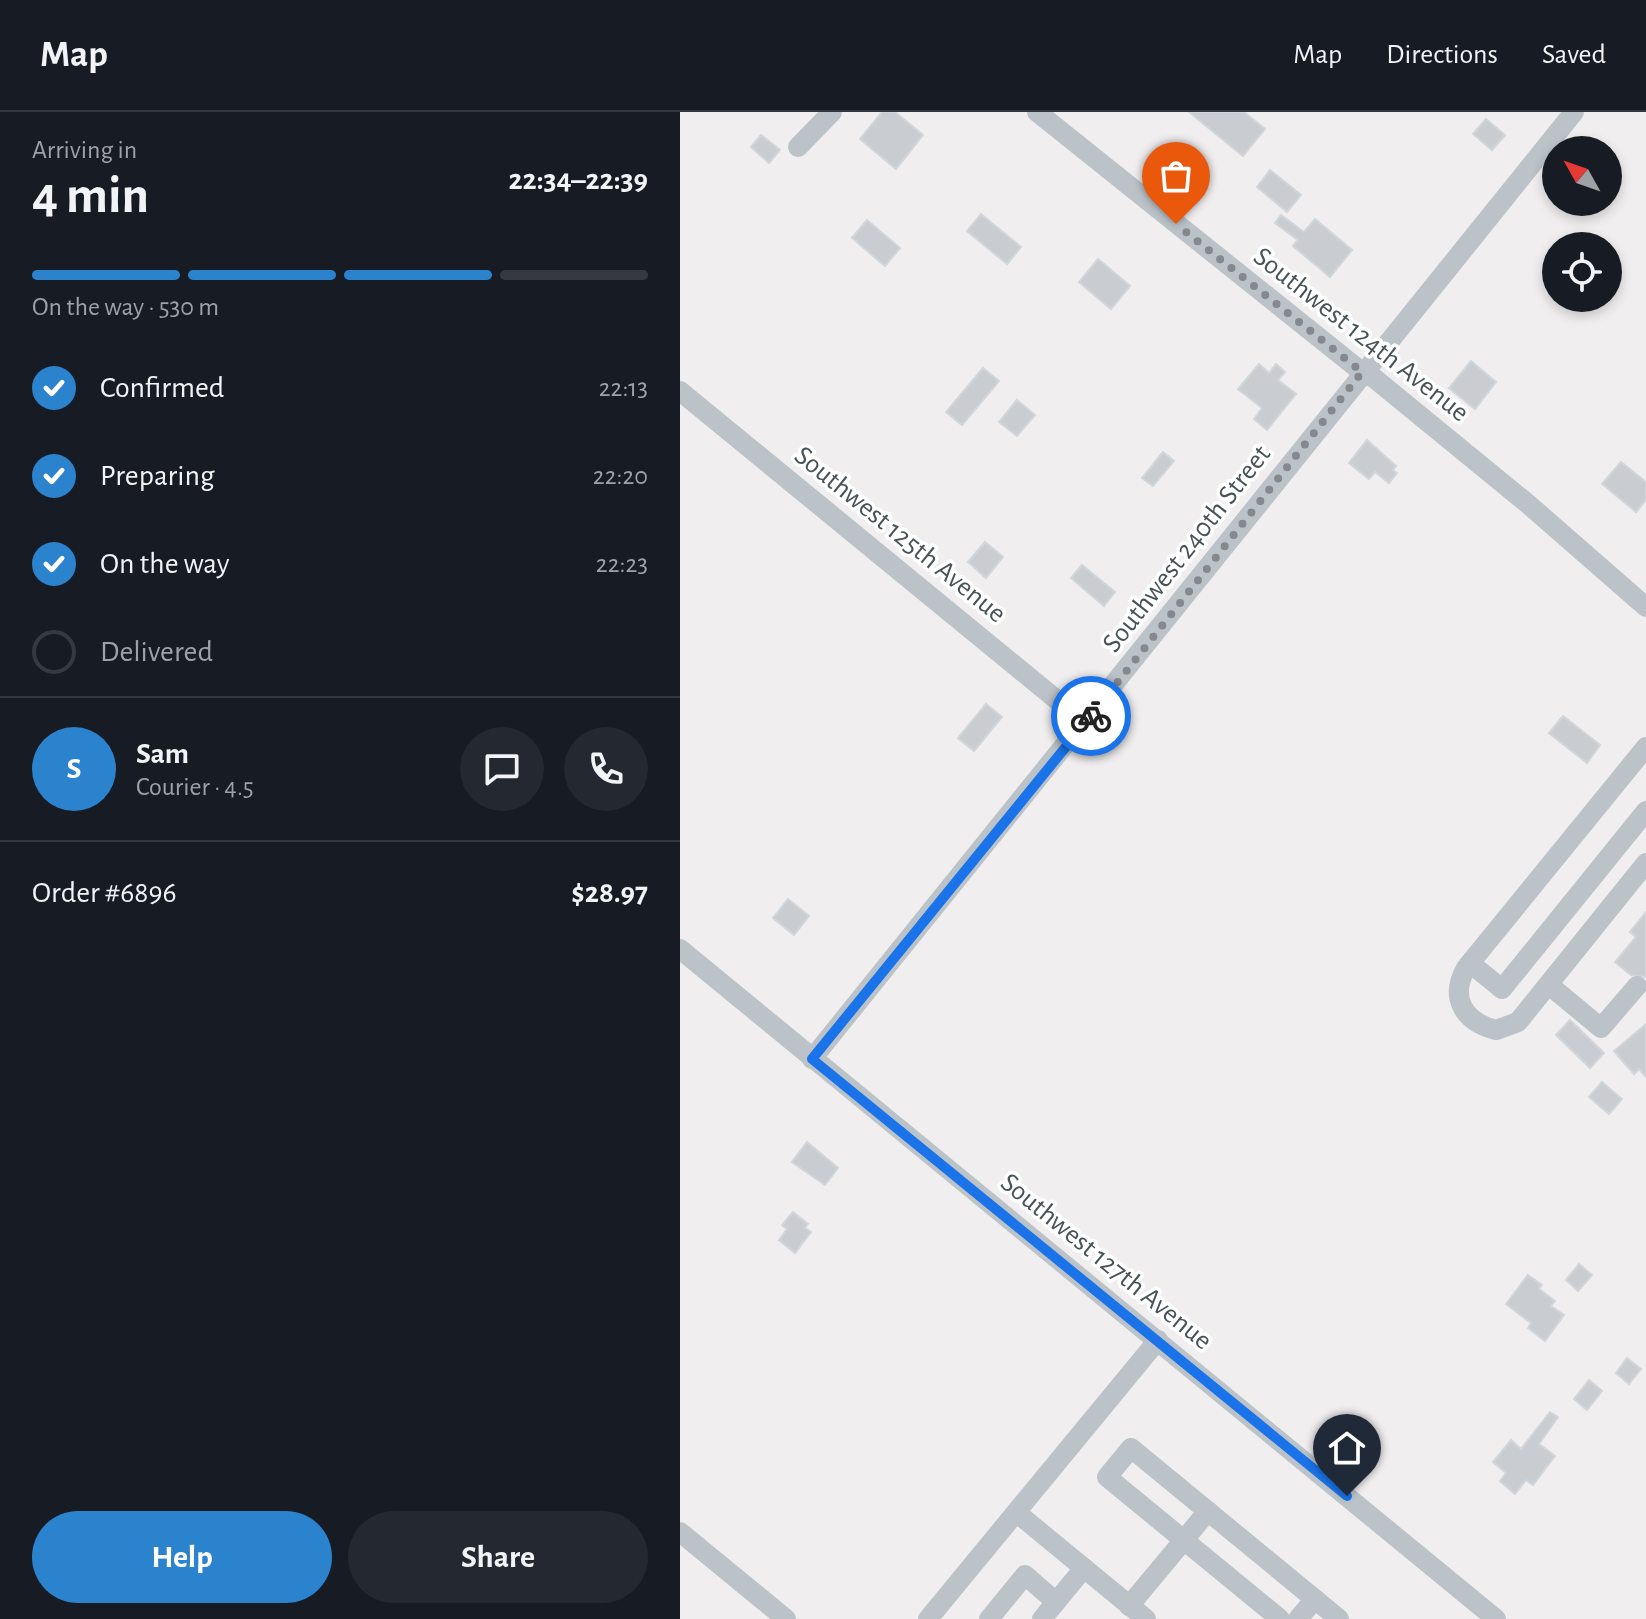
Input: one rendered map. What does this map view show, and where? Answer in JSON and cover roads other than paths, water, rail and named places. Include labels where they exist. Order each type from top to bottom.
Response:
[{"type":"street","points":[[798,147],[832,112]]},
{"type":"street","name":"Southwest 124th Avenue","points":[[1037,112],[1362,372],[1374,378],[1516,494],[1646,607]]},
{"type":"street","name":"Southwest 240th Street","points":[[812,1059],[1574,112]]},
{"type":"street","name":"Southwest 125th Avenue","points":[[680,391],[1085,723]]},
{"type":"street","points":[[1646,747],[1460,978],[1458,997],[1473,1021],[1502,1029],[1518,1022],[1646,863]]},
{"type":"street","points":[[1470,963],[1502,989],[1646,811]]},
{"type":"street","name":"Southwest 127th Avenue","points":[[680,949],[1158,1340],[1489,1617]]},
{"type":"street","points":[[1549,985],[1601,1028],[1637,986]]},
{"type":"street","points":[[928,1619],[1158,1340]]},
{"type":"street","points":[[1280,1619],[1107,1477],[1131,1448],[1339,1619]]},
{"type":"street","points":[[1129,1606],[1208,1511]]},
{"type":"street","points":[[1017,1513],[1146,1619]]},
{"type":"street","points":[[680,1532],[786,1619]]},
{"type":"street","points":[[1042,1619],[1084,1568]]},
{"type":"street","points":[[989,1619],[1025,1575],[1056,1602]]},
{"type":"street","points":[[1298,1619],[1315,1599]]}]
